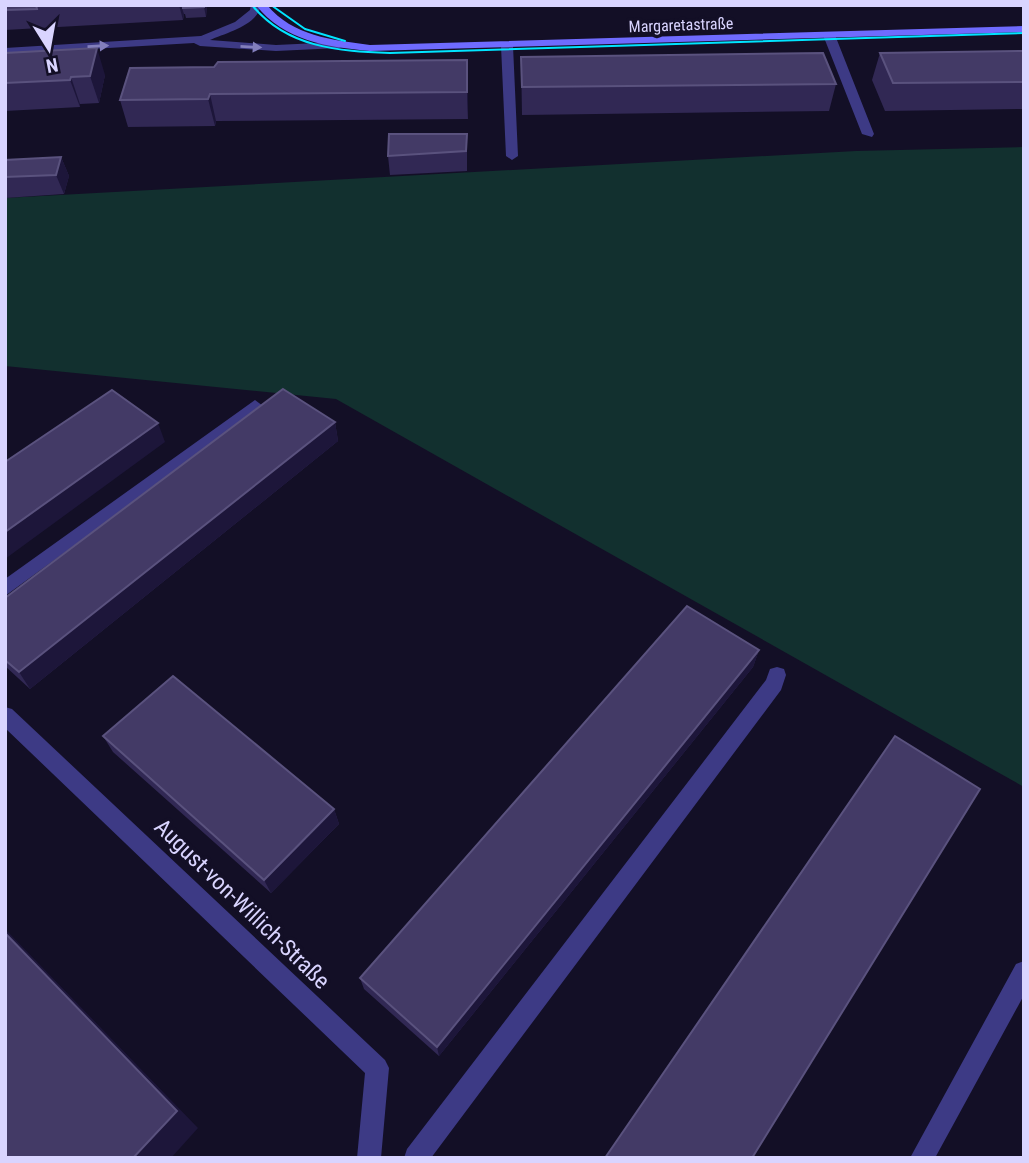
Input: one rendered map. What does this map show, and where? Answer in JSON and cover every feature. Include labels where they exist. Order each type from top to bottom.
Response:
[{"type":"street","name":"Margaretastraße","points":[[183,42],[216,35],[239,24],[256,11],[258,5],[280,24],[296,32],[339,45]]},
{"type":"street","name":"Margaretastraße","points":[[5,51],[183,42],[276,48],[339,45],[409,49],[1024,29]]},
{"type":"street","points":[[829,35],[868,134]]},
{"type":"street","points":[[508,46],[512,156]]},
{"type":"street","points":[[5,589],[255,406]]},
{"type":"street","points":[[416,1158],[774,684],[777,675]]},
{"type":"street","name":"August-von-Willich-Straße","points":[[5,715],[377,1068],[369,1158]]},
{"type":"street","points":[[922,1158],[1024,972]]},
{"type":"green space","points":[[1024,147],[1024,787],[336,399],[5,366],[5,198],[856,151]]},
{"type":"building","points":[[5,5],[36,5],[37,9],[5,10]]},
{"type":"building","points":[[183,5],[204,5],[204,7],[183,8]]},
{"type":"building","points":[[97,48],[90,76],[71,77],[70,80],[5,83],[5,53]]},
{"type":"building","points":[[1024,51],[1024,82],[893,83],[880,53]]},
{"type":"building","points":[[823,53],[836,84],[522,87],[521,57]]},
{"type":"building","points":[[467,60],[467,92],[210,94],[208,99],[120,100],[130,68],[214,67],[218,62]]},
{"type":"building","points":[[389,134],[467,134],[466,151],[388,156]]},
{"type":"building","points":[[61,157],[56,175],[5,177],[5,160]]},
{"type":"building","points":[[283,389],[335,422],[19,672],[5,660],[5,598]]},
{"type":"building","points":[[112,390],[158,423],[5,532],[5,462]]},
{"type":"building","points":[[687,606],[759,650],[437,1047],[360,978]]},
{"type":"building","points":[[173,676],[334,809],[264,880],[103,736]]},
{"type":"building","points":[[895,736],[980,789],[752,1158],[605,1158]]},
{"type":"building","points":[[5,933],[177,1111],[133,1158],[5,1158]]},
{"type":"tram line","points":[[252,5],[266,19],[298,39],[352,51],[390,53],[1024,33]]},
{"type":"tram line","points":[[271,5],[305,29],[345,41]]}]
